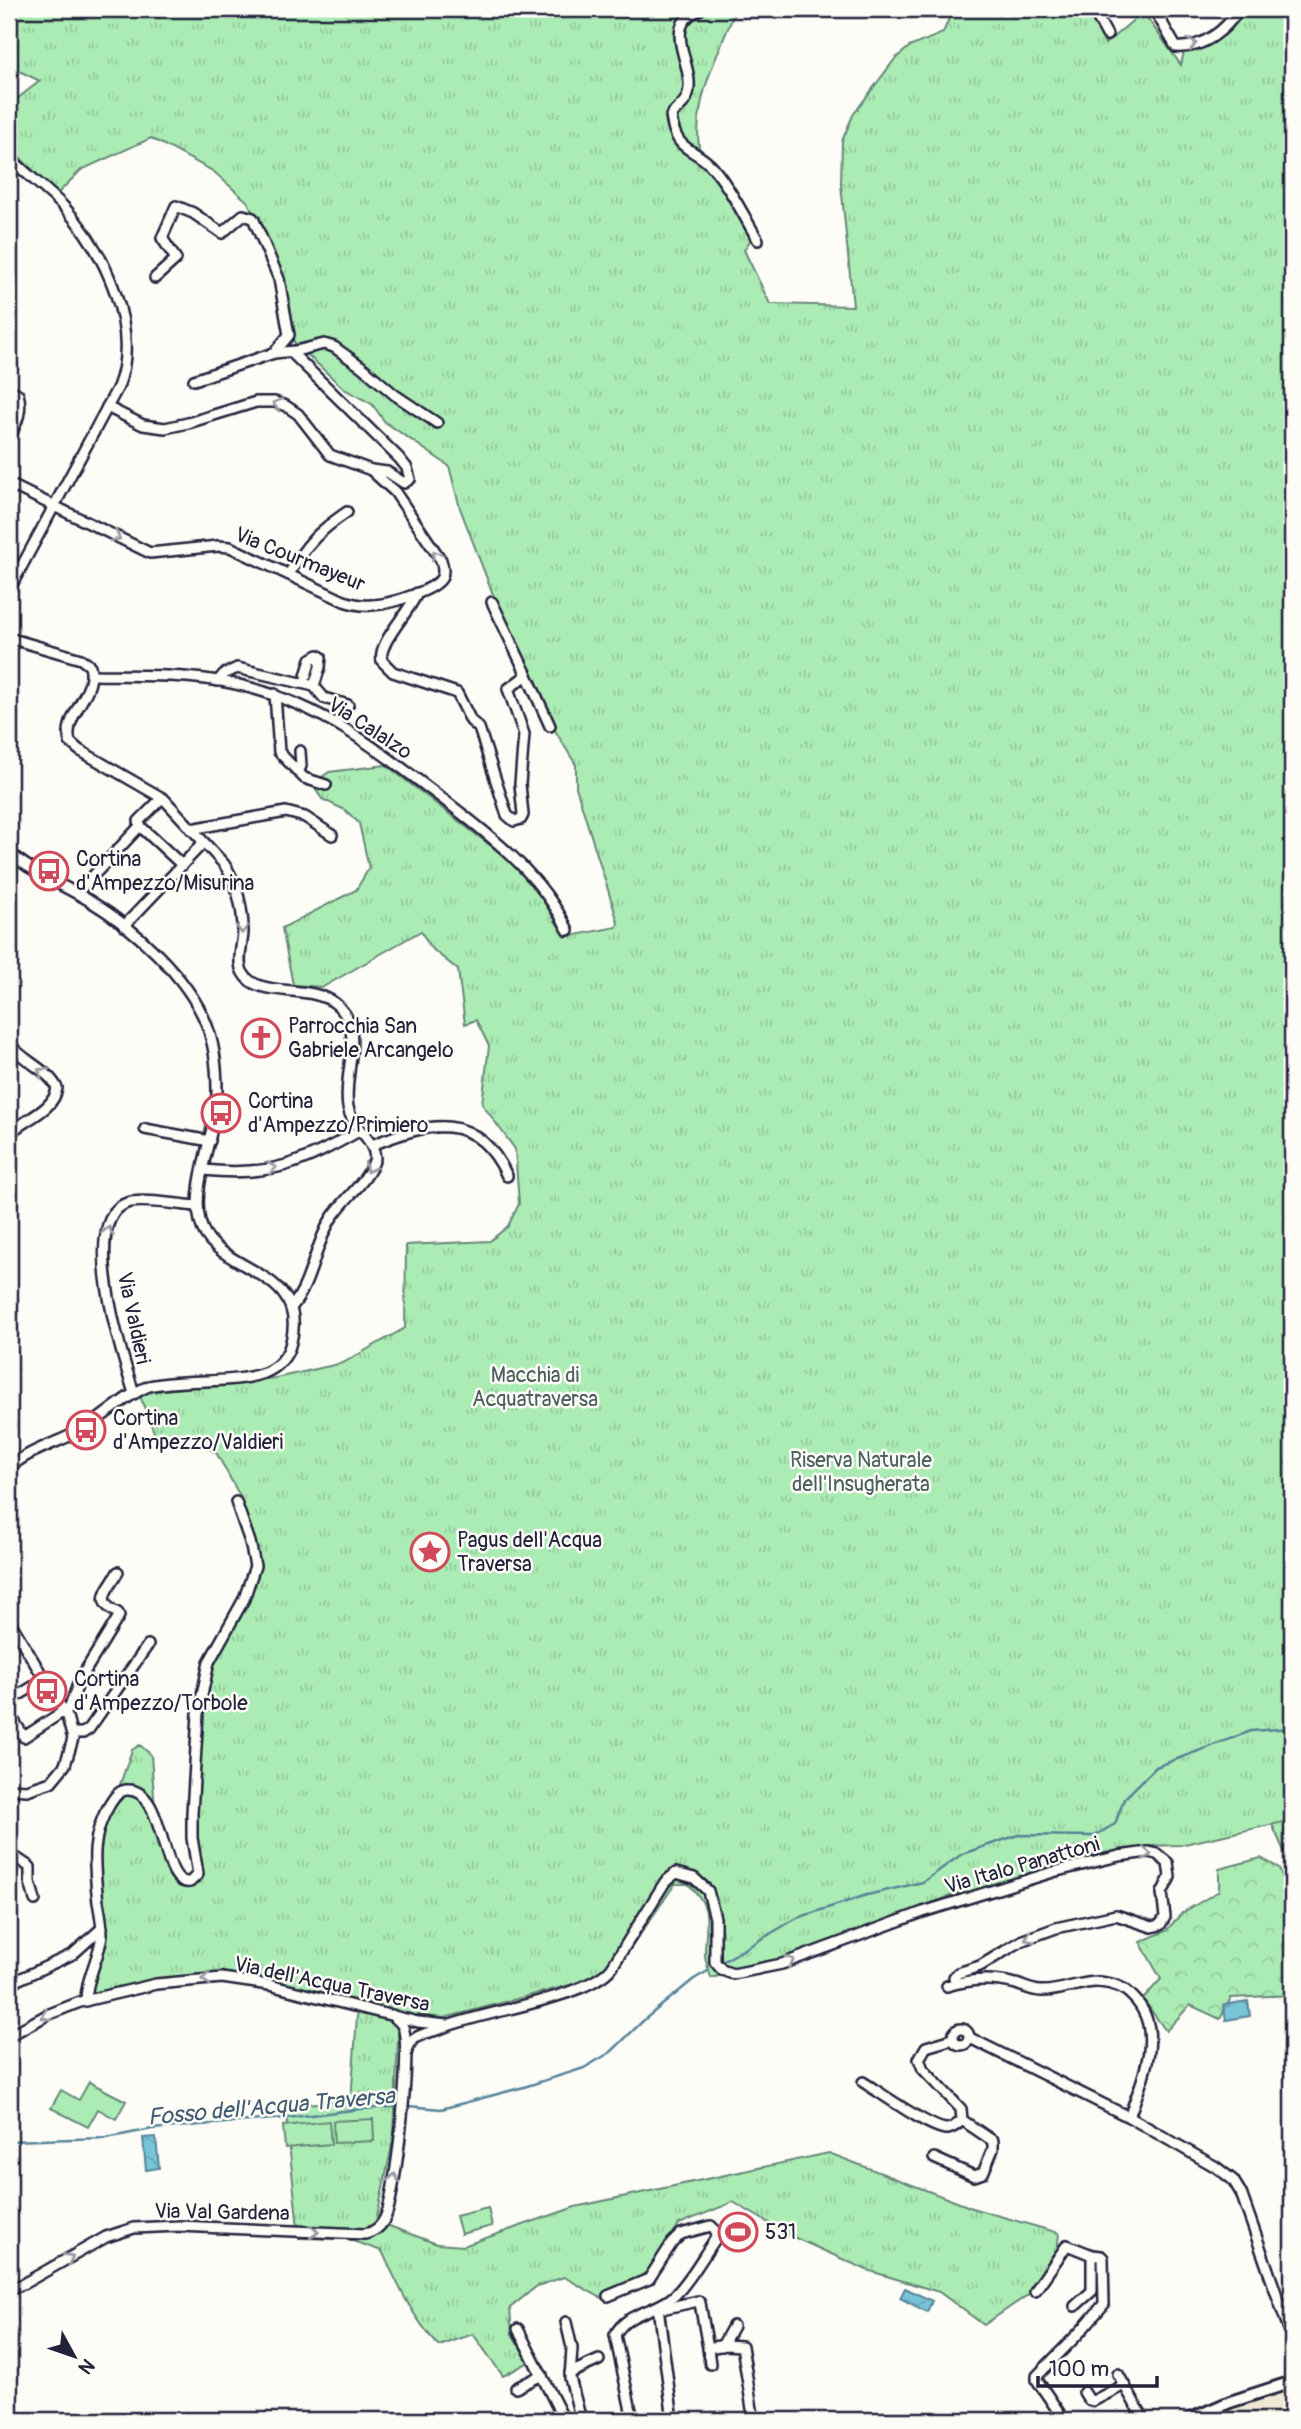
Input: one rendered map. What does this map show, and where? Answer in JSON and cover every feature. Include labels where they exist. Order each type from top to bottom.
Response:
[{"type":"main road","points":[[1188,2420],[1230,2402],[1292,2382]]},
{"type":"street","points":[[701,9],[689,16],[681,30],[680,42],[689,78],[689,90],[687,99],[671,116],[673,127],[684,148],[716,171],[758,240]]},
{"type":"street","points":[[1094,9],[1107,35]]},
{"type":"street","points":[[1154,9],[1176,47],[1201,43],[1219,33],[1239,9]]},
{"type":"street","points":[[9,157],[65,209],[88,240],[108,274],[122,321],[126,348],[123,374],[9,590]]},
{"type":"street","points":[[155,278],[176,258],[162,238],[176,206],[222,233],[243,215],[253,218],[279,279],[289,335],[274,353]]},
{"type":"street","points":[[194,380],[274,353],[295,352],[324,344],[334,347],[362,366],[395,395],[437,423]]},
{"type":"street","points":[[295,352],[294,355],[315,378],[399,458],[407,468],[410,478],[404,483],[387,472],[371,470]]},
{"type":"street","points":[[9,388],[18,394],[20,406],[18,420],[9,439]]},
{"type":"street","name":"Via Courmayeur","points":[[9,484],[150,553],[224,546],[344,601],[361,605],[386,603],[417,593],[432,587],[441,578],[441,560],[395,492],[371,470],[330,455],[298,414],[275,402],[248,404],[165,428],[143,425],[107,407]]},
{"type":"street","points":[[289,574],[311,540],[323,528],[347,512]]},
{"type":"street","points":[[417,593],[382,649],[382,661],[393,672],[457,693],[471,721],[479,728],[507,815],[514,821],[521,819],[523,815],[520,784],[524,734],[508,689],[527,675]]},
{"type":"street","points":[[492,602],[550,726]]},
{"type":"street","points":[[9,638],[80,659],[88,664],[92,675],[70,726],[70,742],[79,750],[162,798],[224,864],[233,881],[243,920],[241,969],[247,979],[260,987],[321,994],[338,1005],[351,1027],[347,1102],[349,1113],[359,1131],[375,1152],[373,1165],[329,1222],[300,1295],[291,1308]]},
{"type":"street","points":[[306,676],[311,659],[318,655],[321,657],[314,687]]},
{"type":"street","points":[[218,681],[223,674],[237,668],[314,687],[324,698],[348,705]]},
{"type":"street","name":"Via Calalzo","points":[[92,675],[188,676],[218,681],[275,694],[345,727],[479,827],[530,873],[568,930]]},
{"type":"street","points":[[275,694],[279,752],[309,781],[326,785]]},
{"type":"street","points":[[298,772],[301,766],[300,751]]},
{"type":"street","points":[[162,798],[139,821],[140,827],[181,865]]},
{"type":"street","points":[[191,829],[286,812],[305,817],[332,835]]},
{"type":"street","points":[[76,893],[140,827]]},
{"type":"street","points":[[124,926],[203,843]]},
{"type":"street","points":[[9,852],[124,926],[175,975],[204,1020],[211,1038],[217,1080],[215,1116],[198,1206],[201,1227],[215,1246],[276,1287],[291,1308],[293,1326],[290,1347],[282,1361],[268,1371],[246,1377],[161,1384],[134,1393],[80,1431],[10,1462]]},
{"type":"street","points":[[9,1043],[53,1080],[57,1090],[48,1106],[23,1121],[9,1134]]},
{"type":"street","points":[[372,1145],[438,1126],[455,1128],[474,1135],[489,1146],[497,1155],[507,1176]]},
{"type":"street","points":[[145,1129],[210,1141]]},
{"type":"street","points":[[204,1170],[229,1172],[282,1167],[316,1154],[359,1131]]},
{"type":"street","name":"Via Valdieri","points":[[134,1393],[105,1276],[109,1223],[118,1209],[130,1202],[198,1206]]},
{"type":"street","points":[[86,2001],[87,1983],[98,1953],[102,1928],[97,1888],[96,1835],[104,1814],[115,1797],[122,1791],[134,1791],[147,1803],[159,1825],[170,1865],[178,1880],[183,1883],[190,1882],[198,1874],[192,1838],[192,1814],[198,1714],[209,1662],[244,1599],[255,1567],[250,1542],[236,1502]]},
{"type":"street","points":[[9,1713],[24,1737],[70,1707],[79,1681],[119,1616],[104,1604],[104,1598],[118,1572]]},
{"type":"street","points":[[9,1620],[65,1712],[73,1732],[68,1759],[55,1778],[34,1788],[9,1789]]},
{"type":"street","points":[[73,1732],[84,1733],[90,1728],[148,1645]]},
{"type":"street","points":[[9,1701],[44,1680]]},
{"type":"street","name":"Via Italo Panattoni","points":[[673,1874],[681,1873],[694,1878],[710,1895],[715,1918],[717,1965],[724,1971],[738,1973],[782,1964],[934,1908],[1085,1863],[1148,1852],[1157,1854],[1168,1863],[1170,1877],[1162,1893],[1165,1917],[1160,1925],[1152,1927],[1116,1915],[1056,1928],[1014,1945],[980,1966],[958,1973],[951,1984],[1001,1981],[1043,1992],[1091,1982],[1115,1985],[1129,1993],[1145,2011],[1151,2032],[1129,2117]]},
{"type":"street","points":[[9,1853],[30,1867],[30,1882],[35,1900]]},
{"type":"street","name":"Via dell'Acqua Traversa","points":[[405,2055],[416,2038],[449,2025],[580,1988],[604,1977],[665,1882],[673,1874]]},
{"type":"street","points":[[9,1984],[73,1954],[102,1928]]},
{"type":"street","name":"Via dell'Acqua Traversa","points":[[9,2036],[56,2011],[86,2001],[156,1984],[229,1978],[297,1991],[418,2022],[449,2025]]},
{"type":"street","points":[[392,2015],[403,2026],[405,2055]]},
{"type":"street","points":[[962,2120],[960,2106],[928,2074],[919,2061],[926,2047],[953,2039],[961,2045],[966,2044],[970,2038],[1129,2117],[1216,2167],[1236,2183],[1292,2339]]},
{"type":"street","name":"Via Val Gardena","points":[[9,2289],[23,2284],[106,2237],[134,2228],[179,2226],[365,2234],[380,2226],[387,2214],[401,2130],[405,2055]]},
{"type":"street","points":[[863,2082],[936,2127],[949,2129],[962,2120]]},
{"type":"street","points":[[934,2158],[974,2176],[983,2173],[993,2149],[993,2141],[962,2120]]},
{"type":"street","points":[[608,2296],[654,2275],[672,2243],[681,2234],[705,2226],[715,2228],[718,2232],[676,2295],[661,2306],[627,2319],[615,2335],[633,2420]]},
{"type":"street","points":[[1035,2291],[1066,2245],[1103,2258],[1104,2304],[1037,2376],[1064,2420]]},
{"type":"street","points":[[1075,2306],[1092,2291],[1092,2255]]},
{"type":"street","points":[[661,2306],[666,2308],[693,2301],[700,2303],[710,2364]]},
{"type":"street","points":[[661,2306],[673,2420]]},
{"type":"street","points":[[566,2322],[572,2348],[570,2373],[581,2420]]},
{"type":"street","points":[[722,2346],[733,2326]]},
{"type":"street","points":[[518,2329],[564,2420]]},
{"type":"street","points":[[525,2342],[535,2336]]},
{"type":"street","points":[[708,2348],[742,2346],[753,2415]]},
{"type":"street","points":[[570,2373],[599,2360]]},
{"type":"street","points":[[1118,2374],[1144,2420]]},
{"type":"street","points":[[516,2388],[542,2375]]},
{"type":"street","points":[[1084,2392],[1089,2400],[1093,2401],[1124,2385]]},
{"type":"shaded area","points":[[1292,2391],[1292,2420],[1213,2420],[1231,2410]]},
{"type":"green space","name":"Riserva Naturale dell'Insugherata","points":[[9,9],[736,9],[704,94],[698,129],[699,147],[751,239],[744,250],[770,304],[853,306],[841,184],[842,141],[853,115],[895,59],[909,47],[943,33],[952,11],[948,9],[1087,9],[1105,44],[1143,12],[1181,65],[1184,51],[1207,46],[1226,32],[1245,9],[1292,9],[1292,1820],[1180,1845],[1148,1846],[1024,1876],[968,1895],[958,1893],[788,1958],[711,1978],[705,1954],[705,1907],[688,1884],[675,1884],[624,1958],[585,1981],[444,2018],[399,2013],[394,2136],[376,2221],[437,2244],[463,2246],[575,2207],[829,2153],[975,2209],[1059,2233],[1057,2254],[1029,2294],[984,2325],[939,2292],[867,2270],[791,2236],[733,2202],[679,2224],[656,2263],[620,2295],[603,2299],[564,2277],[537,2286],[510,2308],[512,2334],[529,2362],[503,2376],[473,2334],[439,2346],[414,2313],[382,2251],[347,2239],[299,2238],[285,2105],[351,2101],[358,2002],[227,1974],[168,1978],[91,1993],[104,1935],[97,1851],[132,1750],[140,1745],[151,1755],[157,1837],[169,1876],[185,1885],[198,1875],[191,1830],[201,1696],[210,1666],[256,1563],[241,1498],[217,1454],[191,1436],[157,1440],[140,1396],[146,1392],[276,1378],[343,1363],[405,1328],[406,1245],[490,1241],[508,1226],[519,1204],[515,1149],[482,1104],[489,1046],[476,1020],[465,1024],[458,970],[430,947],[421,931],[323,987],[293,985],[282,928],[356,890],[369,868],[359,823],[345,810],[322,799],[312,784],[329,772],[386,765],[509,860],[536,889],[565,937],[617,927],[618,922],[576,787],[576,765],[527,684],[460,508],[449,466],[385,422],[372,404],[344,389],[292,340],[294,322],[285,315],[283,282],[248,202],[213,171],[151,138],[81,170],[57,194],[9,147],[9,105],[40,81],[9,66]]},
{"type":"green space","points":[[1292,1792],[1292,1846],[1284,1851],[1271,1822]]},
{"type":"green space","points":[[1261,1858],[1279,1868],[1292,1903],[1292,1995],[1231,1998],[1220,2019],[1190,2005],[1166,2031],[1143,1999],[1161,1979],[1140,1942],[1166,1931],[1182,1913],[1219,1891],[1219,1869]]},
{"type":"green space","points":[[89,2082],[126,2101],[116,2119],[98,2109],[88,2127],[51,2108],[61,2090],[79,2100]]},
{"type":"green space","points":[[373,2119],[374,2141],[334,2143],[333,2121]]},
{"type":"green space","points":[[329,2121],[331,2144],[285,2148],[283,2126]]},
{"type":"green space","points":[[488,2208],[492,2226],[461,2234],[456,2216]]},
{"type":"water","points":[[1248,2001],[1250,2016],[1226,2020],[1223,2005]]},
{"type":"water","points":[[156,2137],[159,2168],[146,2170],[143,2138]]},
{"type":"water","name":"531","points":[[724,2223],[753,2227],[752,2241],[722,2238]]},
{"type":"water","points":[[905,2288],[932,2301],[927,2312],[900,2298]]},
{"type":"waterway","name":"Fosso dell'Acqua Traversa","points":[[724,1961],[797,1918],[867,1895],[923,1882],[962,1854],[1018,1835],[1094,1836],[1115,1824],[1124,1799],[1156,1767],[1251,1731],[1292,1728]]},
{"type":"waterway","name":"Fosso dell'Acqua Traversa","points":[[9,2141],[106,2138],[152,2129],[361,2109],[408,2106],[441,2109],[584,2068],[611,2052],[645,2019],[694,1979],[708,1971]]},
{"type":"place","name":"Cortina d'Ampezzo/Misurina","points":[[49,871]]},
{"type":"place","name":"Parrocchia San Gabriele Arcangelo","points":[[261,1038]]},
{"type":"place","name":"Cortina d'Ampezzo/Primiero","points":[[221,1113]]},
{"type":"place","name":"Cortina d'Ampezzo/Valdieri","points":[[86,1430]]},
{"type":"place","name":"Pagus dell'Acqua Traversa","points":[[430,1552]]},
{"type":"place","name":"Cortina d'Ampezzo/Torbole","points":[[47,1691]]},
{"type":"place","name":"531","points":[[738,2232]]},
{"type":"park label","name":"Macchia di Acquatraversa","points":[[535,1387]]}]
